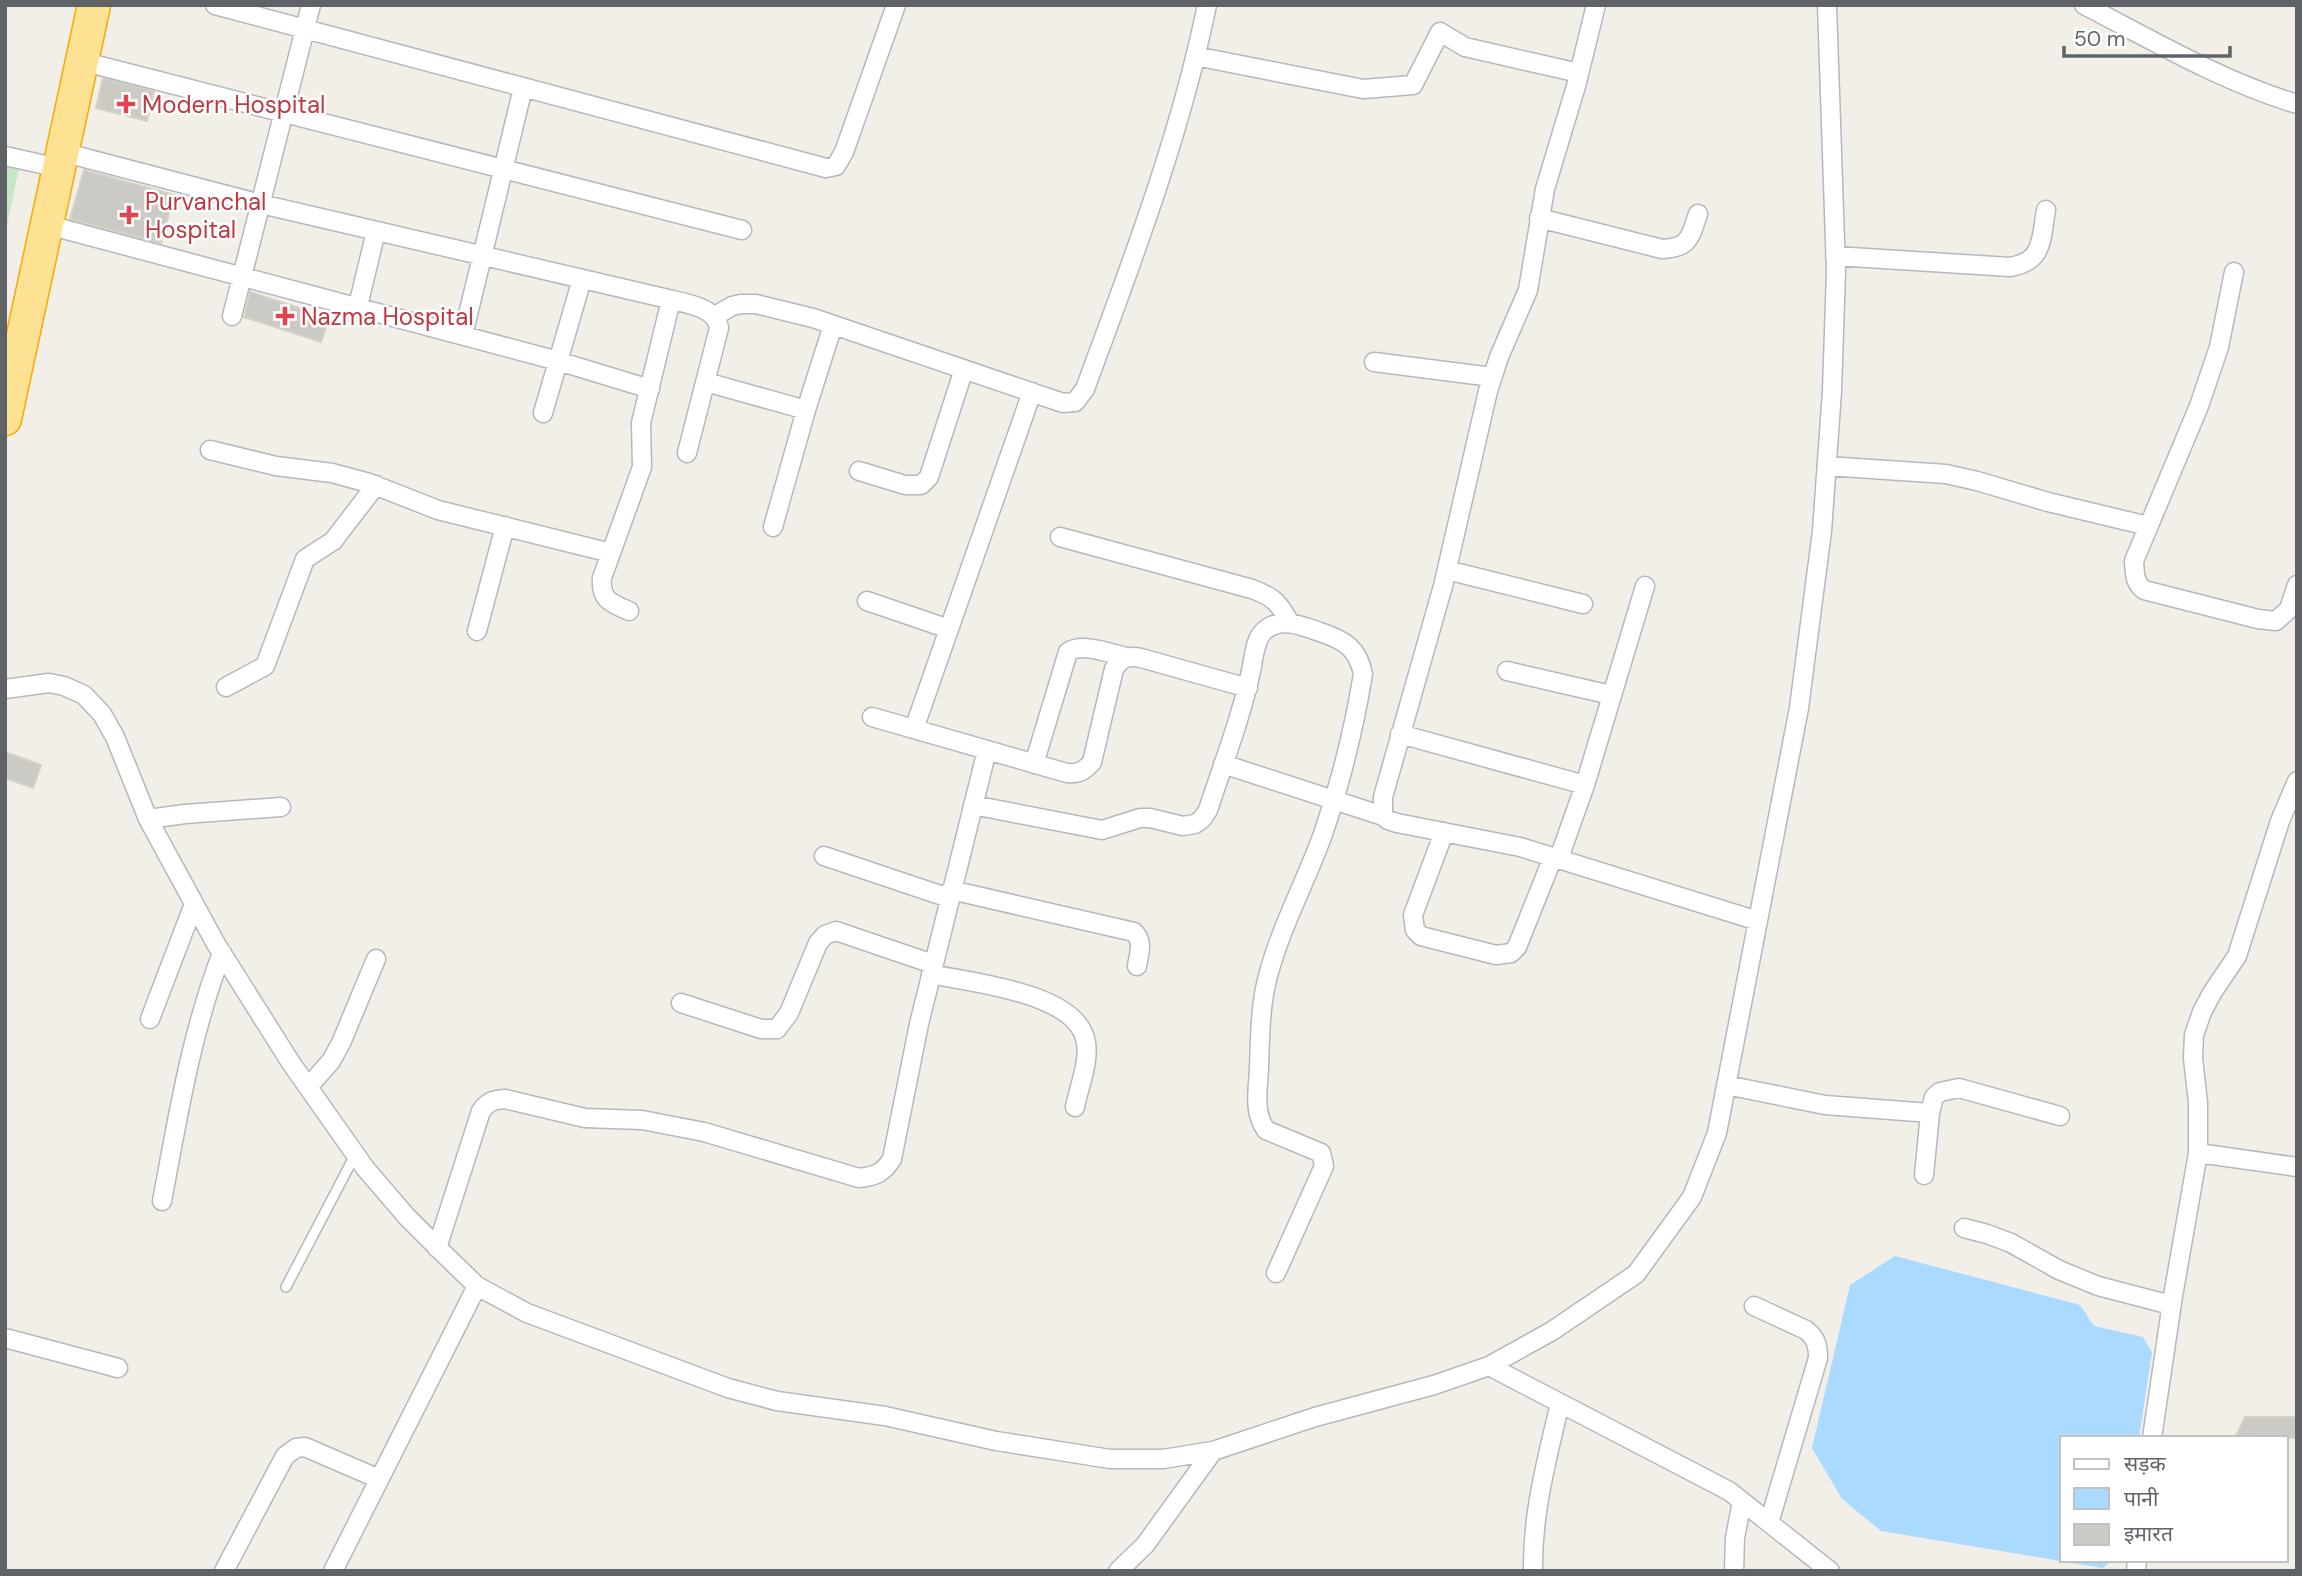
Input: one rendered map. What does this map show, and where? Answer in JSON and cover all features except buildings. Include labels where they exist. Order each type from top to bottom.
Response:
[{"type":"highway","points":[[5,419],[94,5]]},
{"type":"street","points":[[215,5],[304,31],[831,168],[839,163],[845,152],[896,5]]},
{"type":"street","points":[[232,316],[311,5]]},
{"type":"street","points":[[715,316],[732,306],[756,304],[833,325],[1071,404],[1080,399],[1142,235],[1195,56],[1207,5]]},
{"type":"street","points":[[1383,816],[1383,797],[1447,570],[1492,377],[1528,290],[1548,177],[1596,5]]},
{"type":"street","points":[[5,689],[49,683],[64,686],[84,695],[102,714],[115,737],[148,819],[222,953],[355,1155],[407,1217],[477,1286],[527,1313],[729,1388],[777,1401],[885,1416],[996,1441],[1110,1459],[1163,1459],[1213,1451],[1315,1417],[1434,1385],[1489,1366],[1552,1331],[1636,1274],[1692,1197],[1717,1133],[1799,708],[1822,531],[1832,391],[1835,256],[1827,5]]},
{"type":"street","points":[[2084,5],[2188,60],[2297,104]]},
{"type":"street","points":[[1195,56],[1363,89],[1413,85],[1440,32],[1465,47],[1579,73]]},
{"type":"street","points":[[81,61],[742,230]]},
{"type":"street","points":[[463,335],[523,88]]},
{"type":"street","points":[[5,156],[61,160],[261,204],[708,311],[715,316],[719,328],[687,453]]},
{"type":"street","points":[[1835,256],[2010,267],[2024,265],[2035,257],[2046,210]]},
{"type":"street","points":[[1539,218],[1670,249],[1689,240],[1698,214]]},
{"type":"street","points":[[48,225],[558,360],[650,389]]},
{"type":"street","points":[[358,306],[376,231]]},
{"type":"street","points":[[2234,272],[2219,347],[2199,406],[2134,561],[2134,577],[2144,590],[2258,619],[2276,621],[2289,610],[2297,585]]},
{"type":"street","points":[[544,413],[582,279]]},
{"type":"street","points":[[629,611],[608,602],[602,595],[602,578],[642,467],[641,423],[671,300]]},
{"type":"street","points":[[773,527],[833,325]]},
{"type":"street","points":[[1374,362],[1492,377]]},
{"type":"street","points":[[859,471],[905,485],[921,485],[929,477],[964,369]]},
{"type":"street","points":[[706,382],[806,410]]},
{"type":"street","points":[[914,729],[1032,392]]},
{"type":"street","points":[[210,450],[276,466],[332,473],[376,485],[438,510],[611,553]]},
{"type":"street","points":[[1827,466],[1946,474],[2148,526]]},
{"type":"street","points":[[226,687],[265,666],[305,559],[333,541],[376,485]]},
{"type":"street","points":[[477,631],[505,526]]},
{"type":"street","points":[[1060,537],[1269,595],[1280,605],[1290,623]]},
{"type":"street","points":[[1447,570],[1583,604]]},
{"type":"street","points":[[1444,832],[1413,915],[1415,930],[1421,936],[1496,955],[1511,953],[1517,947],[1585,785],[1644,586]]},
{"type":"street","points":[[867,601],[949,629]]},
{"type":"street","points":[[973,805],[1102,830],[1140,818],[1183,826],[1195,824],[1208,810],[1248,688],[1258,639],[1265,630],[1278,624],[1290,623],[1334,636],[1351,647],[1360,659],[1363,674],[1359,697],[1333,800],[1276,949],[1261,1016],[1257,1099],[1261,1123],[1266,1130],[1321,1153],[1324,1159],[1324,1166],[1276,1273]]},
{"type":"street","points":[[1034,764],[1068,652],[1076,648],[1141,658],[1248,688]]},
{"type":"street","points":[[872,717],[1034,764],[1076,773],[1085,770],[1092,762],[1114,669],[1128,657]]},
{"type":"street","points":[[1507,671],[1611,695]]},
{"type":"street","points":[[1400,734],[1585,785]]},
{"type":"street","points":[[437,1248],[481,1111],[493,1100],[505,1099],[585,1118],[642,1120],[674,1125],[859,1178],[875,1177],[884,1171],[892,1159],[932,969],[987,751]]},
{"type":"street","points":[[1223,764],[1383,816],[1397,823],[1520,847],[1758,920]]},
{"type":"street","points":[[2152,1436],[2171,1305],[2198,1153],[2194,1035],[2212,993],[2237,956],[2280,821],[2297,781]]},
{"type":"street","points":[[148,819],[281,807]]},
{"type":"street","points":[[824,856],[950,894],[1134,932],[1140,937],[1137,966]]},
{"type":"street","points":[[150,1019],[194,904]]},
{"type":"street","points":[[681,1003],[761,1029],[777,1029],[789,1013],[818,943],[825,935],[836,931],[932,969],[1041,998],[1065,1011],[1079,1024],[1085,1038],[1086,1053],[1074,1107]]},
{"type":"street","points":[[162,1201],[182,1090],[199,1017],[222,953]]},
{"type":"street","points":[[308,1087],[331,1061],[341,1043],[376,959]]},
{"type":"street","points":[[1726,1085],[1825,1105],[1930,1113]]},
{"type":"street","points":[[1924,1175],[1930,1113],[1934,1097],[1940,1092],[1959,1088],[2060,1116]]},
{"type":"street","points":[[2198,1153],[2297,1167]]},
{"type":"street","points":[[1964,1228],[2011,1243],[2059,1270],[2098,1286],[2171,1305]]},
{"type":"street","points":[[334,1571],[477,1286]]},
{"type":"street","points":[[1754,1306],[1806,1330],[1818,1345],[1818,1357],[1769,1523]]},
{"type":"street","points":[[5,1338],[118,1368]]},
{"type":"street","points":[[1489,1366],[1729,1491],[1830,1571]]},
{"type":"street","points":[[1533,1571],[1533,1529],[1560,1403]]},
{"type":"street","points":[[224,1571],[290,1450],[305,1447],[379,1479]]},
{"type":"street","points":[[1118,1571],[1146,1545],[1213,1451]]},
{"type":"street","points":[[1734,1571],[1735,1538],[1742,1501]]},
{"type":"lane","points":[[286,1287],[355,1155]]},
{"type":"green space","points":[[5,155],[21,158],[5,235]]},
{"type":"water","points":[[1895,1256],[2080,1305],[2094,1326],[2143,1337],[2152,1352],[2139,1436],[2060,1436],[2060,1561],[1881,1531],[1842,1499],[1812,1448],[1850,1285]]},
{"type":"water","points":[[2067,1562],[2110,1562],[2103,1568]]},
{"type":"place","name":"Modern Hospital","points":[[126,104]]},
{"type":"place","name":"Purvanchal Hospital","points":[[129,215]]},
{"type":"place","name":"Nazma Hospital","points":[[285,316]]}]
